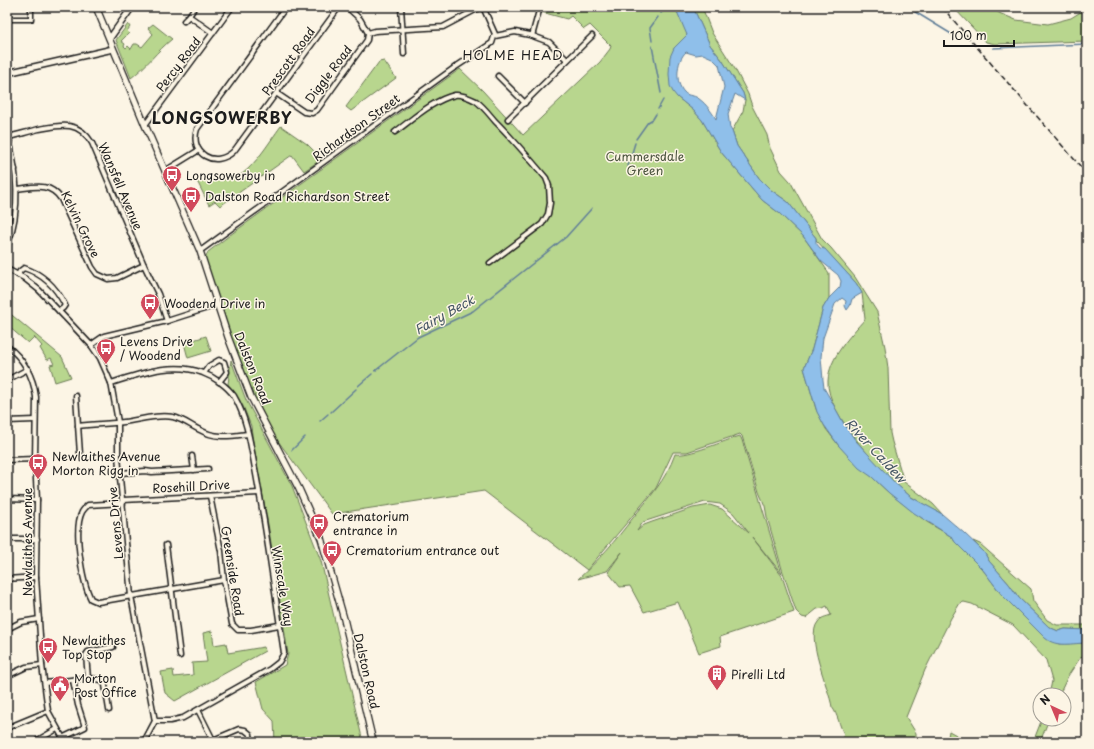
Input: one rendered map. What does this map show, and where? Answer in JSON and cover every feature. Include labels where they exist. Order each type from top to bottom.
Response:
[{"type":"main road","name":"Dalston Road","points":[[96,7],[200,251],[232,348],[251,397],[299,489],[321,538],[346,630],[373,742]]},
{"type":"street","points":[[7,19],[32,19],[31,7]]},
{"type":"street","points":[[110,38],[132,7]]},
{"type":"street","name":"Percy Road","points":[[145,125],[232,7]]},
{"type":"street","points":[[165,171],[199,150],[195,139],[199,125],[286,7]]},
{"type":"street","name":"Prescott Road","points":[[199,150],[210,159],[218,160],[227,157],[234,151],[339,7]]},
{"type":"street","points":[[347,7],[360,19],[368,33],[375,31],[443,27],[482,7],[493,27],[495,36],[515,32],[532,36],[549,42],[567,60]]},
{"type":"street","points":[[401,7],[404,54]]},
{"type":"street","points":[[532,36],[540,7]]},
{"type":"street","name":"Percy Road","points":[[184,21],[193,10]]},
{"type":"street","name":"Percy Road","points":[[189,16],[213,33]]},
{"type":"street","name":"Diggle Road","points":[[276,93],[304,112],[312,113],[317,110],[363,45],[368,33]]},
{"type":"street","name":"Richardson Street","points":[[200,251],[454,68],[492,43],[495,36]]},
{"type":"street","points":[[508,119],[592,36]]},
{"type":"street","points":[[7,74],[113,49]]},
{"type":"street","points":[[498,76],[525,103]]},
{"type":"street","points":[[395,132],[429,108],[442,101],[457,95],[465,96],[483,108],[546,178],[549,186],[550,203],[548,214],[542,224],[490,263]]},
{"type":"street","name":"Wansfell Avenue","points":[[8,136],[60,125],[76,127],[92,142],[144,265],[158,294],[167,321]]},
{"type":"street","points":[[7,130],[15,169],[17,189],[15,216],[7,247]]},
{"type":"street","points":[[7,171],[15,169]]},
{"type":"street","name":"Kelvin Grove","points":[[17,189],[43,187],[51,189],[57,193],[92,267],[100,276],[108,279],[117,278],[144,265]]},
{"type":"street","points":[[18,275],[20,270],[24,268],[47,280],[54,287],[65,305],[59,311]]},
{"type":"street","name":"Levens Drive","points":[[7,269],[39,290],[91,345],[100,358],[111,382],[118,422],[120,473],[131,596],[154,720]]},
{"type":"street","points":[[91,345],[104,336],[167,321],[218,304]]},
{"type":"street","name":"Newlaithes Avenue","points":[[7,347],[19,356],[28,368],[34,388],[37,500],[36,577],[42,665],[48,711],[63,740]]},
{"type":"street","points":[[204,373],[208,366],[219,360],[224,362],[226,372],[219,382]]},
{"type":"street","points":[[7,380],[28,368]]},
{"type":"street","name":"Winscale Way","points":[[111,382],[152,371],[183,368],[204,373],[219,382],[233,395],[242,413],[247,428],[259,493],[284,654],[279,662],[183,718],[170,721],[154,720]]},
{"type":"street","points":[[76,396],[80,454]]},
{"type":"street","points":[[78,426],[159,417],[173,417],[214,435],[225,437],[248,434]]},
{"type":"street","points":[[7,421],[35,420]]},
{"type":"street","points":[[192,456],[194,470]]},
{"type":"street","points":[[7,460],[35,459]]},
{"type":"street","points":[[120,473],[208,469]]},
{"type":"street","name":"Rosehill Drive","points":[[131,596],[98,602],[91,599],[87,591],[80,555],[78,529],[82,512],[88,505],[123,501],[259,493]]},
{"type":"street","name":"Greenside Road","points":[[210,496],[221,551],[224,580],[232,624],[238,630],[251,630],[279,625]]},
{"type":"street","points":[[7,499],[37,500]]},
{"type":"street","points":[[7,539],[37,539]]},
{"type":"street","points":[[166,545],[180,656]]},
{"type":"street","points":[[7,579],[36,577]]},
{"type":"street","points":[[131,596],[224,580]]},
{"type":"street","points":[[7,630],[21,622],[39,619]]},
{"type":"street","points":[[88,678],[86,656],[88,652],[114,647]]},
{"type":"street","points":[[7,676],[26,667],[42,665]]},
{"type":"street","points":[[44,683],[88,678],[102,680],[105,685],[109,710]]},
{"type":"street","points":[[63,740],[85,727],[72,680]]},
{"type":"street","points":[[198,710],[214,741],[239,729],[245,730],[250,734],[251,742]]},
{"type":"street","points":[[7,728],[48,711]]},
{"type":"street","points":[[142,742],[146,738],[154,720]]},
{"type":"street","points":[[39,742],[38,740],[57,729]]},
{"type":"green space","name":"Cummersdale Green","points":[[523,7],[632,7],[641,9],[641,7],[675,7],[687,32],[687,35],[674,48],[677,97],[693,110],[702,120],[721,152],[762,200],[779,213],[803,236],[829,273],[829,298],[823,308],[812,349],[804,368],[816,409],[826,429],[839,446],[889,493],[927,522],[952,537],[955,542],[983,570],[1002,595],[1045,638],[1059,644],[1087,643],[1087,656],[1080,658],[1063,687],[1051,687],[1052,681],[1046,660],[1013,625],[972,604],[964,602],[960,603],[951,618],[925,670],[906,717],[916,733],[916,742],[841,742],[844,734],[836,713],[832,707],[819,663],[814,639],[815,629],[819,620],[831,615],[827,606],[817,609],[806,618],[802,617],[796,611],[782,569],[765,506],[759,492],[742,436],[740,434],[687,452],[673,452],[656,488],[587,570],[484,491],[332,514],[264,422],[228,337],[205,258],[208,252],[230,235],[460,69],[483,91],[523,135],[600,62],[610,49],[611,46],[590,25],[584,29],[571,16],[567,19]]},
{"type":"green space","points":[[693,7],[702,7],[712,33],[735,69],[748,94],[752,106],[767,135],[770,148],[781,171],[790,181],[822,239],[855,277],[877,312],[888,368],[890,433],[904,482],[933,504],[942,514],[910,496],[899,487],[859,443],[836,410],[830,394],[828,381],[829,372],[841,348],[865,319],[862,293],[856,283],[816,240],[788,202],[771,190],[759,178],[737,146],[732,131],[743,111],[745,100],[743,93],[722,60],[710,45]]},
{"type":"green space","points":[[953,7],[991,7],[999,13],[1016,20],[1048,24],[1071,18],[1087,8],[1087,41],[995,44],[986,42]]},
{"type":"green space","points":[[128,24],[130,27],[127,31],[129,33],[121,41],[125,44],[124,46],[126,48],[128,46],[131,49],[134,44],[142,47],[153,34],[148,28],[153,24],[172,39],[131,78],[116,40]]},
{"type":"green space","points":[[384,61],[396,78],[351,111],[346,107],[379,62]]},
{"type":"green space","points":[[281,126],[307,144],[322,159],[304,171],[292,155],[220,206],[215,201],[209,205],[197,181],[233,179],[240,175],[260,156]]},
{"type":"green space","points":[[7,311],[62,357],[71,377],[55,382],[50,365],[54,364],[51,358],[47,360],[40,348],[42,346],[34,337],[28,343],[9,327],[11,322],[7,319]]},
{"type":"green space","points":[[206,336],[211,351],[188,358],[184,343]]},
{"type":"green space","points":[[231,360],[246,400],[292,486],[321,561],[363,742],[275,742],[274,721],[263,709],[256,682],[285,665],[288,654],[251,426],[243,406],[228,384]]},
{"type":"green space","points":[[740,436],[782,574],[752,537],[782,576],[794,612],[720,637],[721,646],[699,653],[678,602],[644,612],[630,586],[620,587],[608,572],[622,552],[607,571],[578,579],[620,535],[651,496],[667,472],[675,454],[697,451]],"holes":[[[705,502],[720,504],[733,513],[749,533],[722,509],[710,505],[693,508],[652,522],[644,525],[637,531],[643,522]]]},
{"type":"green space","points":[[973,541],[980,544],[1031,589],[1033,601],[1047,620],[1057,625],[1087,625],[1087,630],[1065,629],[1058,631],[1049,627],[1019,598],[989,561],[984,552]]},
{"type":"green space","points":[[212,631],[214,645],[226,643],[228,653],[264,647],[265,651],[175,701],[165,693],[161,672],[173,670],[174,677],[193,675],[192,663],[207,662],[203,633]]},
{"type":"green space","points":[[1039,727],[1046,727],[1040,742],[1033,742]]},
{"type":"green space","points":[[949,731],[969,742],[947,742]]},
{"type":"water","points":[[675,7],[693,7],[710,45],[722,60],[743,93],[745,100],[735,94],[728,114],[730,128],[737,146],[759,178],[771,190],[788,202],[816,238],[816,243],[820,248],[825,249],[856,283],[862,293],[852,299],[847,310],[845,306],[846,301],[842,298],[835,304],[823,338],[821,357],[824,388],[844,424],[856,441],[895,483],[911,497],[942,514],[984,552],[989,561],[1019,598],[1049,627],[1058,631],[1065,629],[1087,630],[1087,643],[1060,644],[1045,638],[1002,595],[983,570],[955,542],[952,537],[914,513],[872,477],[859,468],[839,446],[824,425],[817,412],[804,368],[812,349],[823,308],[829,298],[840,287],[841,281],[838,275],[821,261],[803,236],[779,213],[762,200],[721,152],[702,120],[673,92],[670,86],[670,57],[674,48],[687,35]],"holes":[[[686,52],[696,55],[703,54],[712,58],[719,65],[724,87],[716,119],[705,104],[696,97],[685,93],[679,83],[678,72],[680,61],[683,56]]]},
{"type":"waterway","name":"Fairy Beck","points":[[661,13],[666,7]]},
{"type":"waterway","points":[[907,7],[953,35]]},
{"type":"waterway","name":"Fairy Beck","points":[[652,41],[650,28],[658,17]]},
{"type":"waterway","points":[[993,48],[1087,44]]},
{"type":"waterway","name":"Fairy Beck","points":[[652,46],[661,93]]},
{"type":"waterway","name":"Fairy Beck","points":[[658,109],[663,100]]},
{"type":"waterway","name":"Fairy Beck","points":[[636,139],[648,122],[653,119],[656,114]]},
{"type":"waterway","name":"Fairy Beck","points":[[628,166],[635,143]]},
{"type":"waterway","name":"Fairy Beck","points":[[375,371],[418,337],[473,311],[566,237],[592,208]]},
{"type":"waterway","name":"Fairy Beck","points":[[358,386],[372,374]]},
{"type":"waterway","name":"Fairy Beck","points":[[331,412],[356,389]]},
{"type":"waterway","name":"Fairy Beck","points":[[320,421],[328,414]]},
{"type":"waterway","name":"Fairy Beck","points":[[292,450],[305,437]]},
{"type":"railway","points":[[942,7],[1087,174]]},
{"type":"place","name":"Longsowerby in","points":[[172,192]]},
{"type":"place","name":"Dalston Road Richardson Street","points":[[191,213]]},
{"type":"place","name":"Woodend Drive in","points":[[150,320]]},
{"type":"place","name":"Levens Drive / Woodend","points":[[106,365]]},
{"type":"place","name":"Newlaithes Avenue Morton Rigg in","points":[[38,480]]},
{"type":"place","name":"Crematorium entrance in","points":[[319,540]]},
{"type":"place","name":"Crematorium entrance out","points":[[332,567]]},
{"type":"place","name":"Newlaithes Top Stop","points":[[48,664]]},
{"type":"place","name":"Pirelli Ltd","points":[[717,691]]},
{"type":"place","name":"Morton Post Office","points":[[60,702]]},
{"type":"district","name":"HOLME HEAD","points":[[513,54]]},
{"type":"district","name":"LONGSOWERBY","points":[[222,117]]},
{"type":"water label","name":"River Caldew","points":[[876,450]]}]
